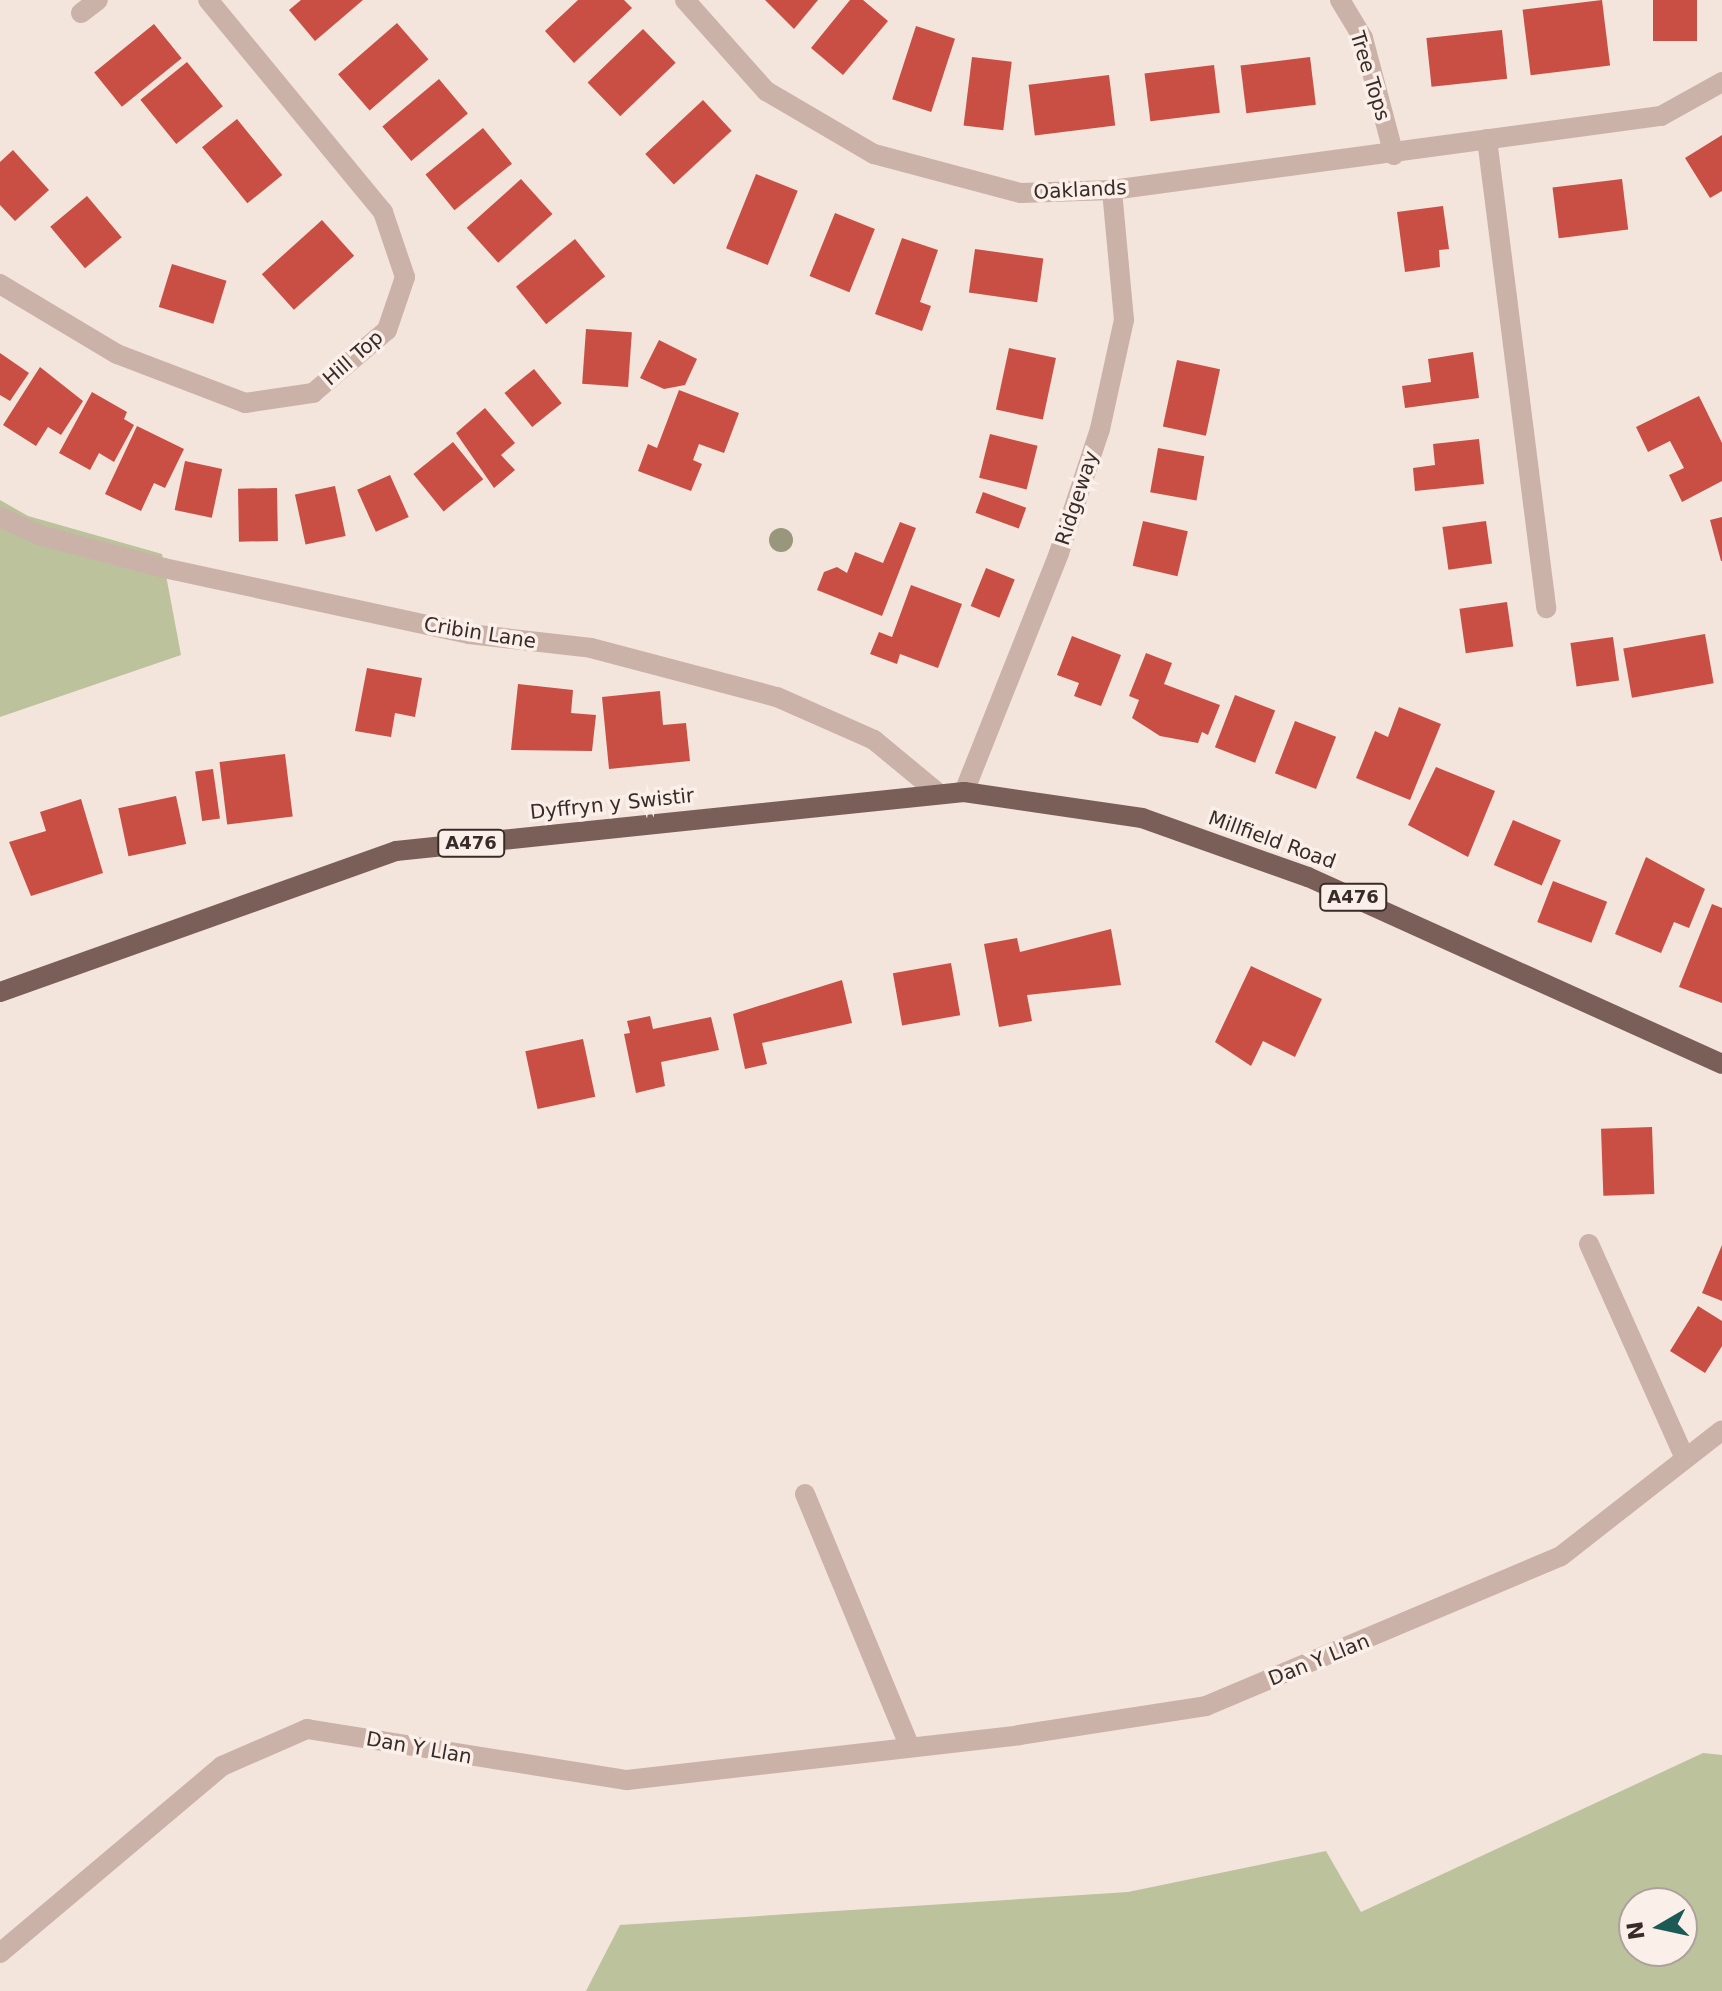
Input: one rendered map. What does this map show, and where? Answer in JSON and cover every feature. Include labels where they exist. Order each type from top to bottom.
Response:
[{"type":"main road","name":"Dyffryn y Swistir","points":[[0,992],[396,851],[964,792]]},
{"type":"main road","name":"Millfield Road","points":[[964,792],[1142,818],[1294,872],[1722,1064]]},
{"type":"street","points":[[81,13],[98,0]]},
{"type":"street","name":"Hill Top","points":[[0,284],[117,354],[245,403],[313,393],[387,330],[405,277],[383,212],[208,0]]},
{"type":"street","name":"Oaklands","points":[[685,0],[766,91],[874,154],[1021,193],[1112,190],[1394,155],[1661,116],[1722,82]]},
{"type":"street","name":"Tree Tops","points":[[1340,0],[1363,38],[1394,155]]},
{"type":"street","points":[[1487,139],[1546,608]]},
{"type":"street","name":"Ridgeway","points":[[964,792],[1059,553],[1100,429],[1124,320],[1112,190]]},
{"type":"street","name":"Cribin Lane","points":[[0,517],[39,535],[164,568],[469,634],[591,648],[777,697],[874,740],[938,793]]},
{"type":"street","points":[[1589,1244],[1685,1459]]},
{"type":"street","name":"Dan Y Llan","points":[[0,1953],[222,1766],[307,1729],[627,1780],[910,1747],[1206,1706],[1561,1556],[1722,1430]]},
{"type":"street","points":[[805,1494],[910,1747]]},
{"type":"green space","points":[[0,500],[28,516],[162,554],[181,655],[0,717]]},
{"type":"green space","points":[[1703,1753],[1722,1755],[1722,1991],[586,1991],[620,1925],[1128,1892],[1326,1851],[1361,1912]]},
{"type":"building","points":[[301,0],[363,0],[315,41],[289,10]]},
{"type":"building","points":[[578,0],[624,0],[632,8],[574,63],[545,31]]},
{"type":"building","points":[[765,0],[818,0],[794,29]]},
{"type":"building","points":[[850,0],[863,0],[888,21],[843,75],[811,48]]},
{"type":"building","points":[[1602,0],[1610,66],[1531,75],[1523,10]]},
{"type":"building","points":[[1653,0],[1697,0],[1697,41],[1653,41]]},
{"type":"building","points":[[397,23],[428,59],[370,110],[338,74]]},
{"type":"building","points":[[154,24],[182,58],[122,107],[94,72]]},
{"type":"building","points":[[916,26],[955,39],[931,112],[892,99]]},
{"type":"building","points":[[643,29],[676,63],[620,116],[588,82]]},
{"type":"building","points":[[1502,30],[1507,79],[1432,87],[1426,38]]},
{"type":"building","points":[[972,57],[1012,62],[1003,130],[964,125]]},
{"type":"building","points":[[1310,57],[1316,105],[1246,113],[1241,66]]},
{"type":"building","points":[[187,62],[223,106],[176,144],[140,100]]},
{"type":"building","points":[[1214,65],[1220,113],[1150,121],[1145,74]]},
{"type":"building","points":[[1109,75],[1115,126],[1035,135],[1029,85]]},
{"type":"building","points":[[439,79],[468,113],[411,161],[382,127]]},
{"type":"building","points":[[703,100],[732,131],[674,185],[645,154]]},
{"type":"building","points":[[237,119],[282,175],[247,203],[202,147]]},
{"type":"building","points":[[483,128],[512,164],[454,210],[425,175]]},
{"type":"building","points":[[1722,135],[1722,191],[1710,198],[1685,158]]},
{"type":"building","points":[[13,150],[49,190],[15,221],[0,205],[0,162]]},
{"type":"building","points":[[756,174],[798,191],[768,265],[726,248]]},
{"type":"building","points":[[521,179],[552,214],[498,263],[467,228]]},
{"type":"building","points":[[1622,179],[1628,230],[1559,238],[1553,188]]},
{"type":"building","points":[[87,196],[122,237],[85,268],[50,227]]},
{"type":"building","points":[[1443,206],[1449,249],[1439,250],[1440,267],[1405,272],[1397,212]]},
{"type":"building","points":[[835,213],[875,229],[849,292],[810,276]]},
{"type":"building","points":[[322,220],[354,256],[294,310],[262,274]]},
{"type":"building","points":[[902,238],[938,250],[920,302],[931,306],[922,331],[875,314]]},
{"type":"building","points":[[575,239],[605,276],[546,324],[516,287]]},
{"type":"building","points":[[975,249],[1043,259],[1037,302],[969,293]]},
{"type":"building","points":[[172,264],[227,281],[213,324],[159,307]]},
{"type":"building","points":[[586,329],[632,332],[628,387],[582,384]]},
{"type":"building","points":[[659,340],[697,359],[685,385],[664,389],[640,378]]},
{"type":"building","points":[[1009,348],[1056,358],[1043,420],[996,410]]},
{"type":"building","points":[[1473,352],[1479,398],[1405,408],[1402,386],[1431,382],[1428,359]]},
{"type":"building","points":[[0,353],[29,373],[10,401],[0,395]]},
{"type":"building","points":[[1177,360],[1220,369],[1206,436],[1163,427]]},
{"type":"building","points":[[40,367],[83,401],[61,435],[48,427],[36,446],[3,425]]},
{"type":"building","points":[[534,369],[562,403],[532,427],[504,393]]},
{"type":"building","points":[[679,390],[739,413],[724,453],[699,444],[693,460],[702,464],[691,491],[638,471],[648,444],[657,448]]},
{"type":"building","points":[[92,392],[127,412],[124,419],[134,425],[114,462],[99,453],[90,470],[59,453]]},
{"type":"building","points":[[1699,396],[1722,443],[1722,481],[1682,502],[1669,475],[1684,468],[1670,441],[1648,452],[1636,427]]},
{"type":"building","points":[[485,408],[515,443],[501,455],[515,470],[494,488],[456,433]]},
{"type":"building","points":[[137,426],[184,449],[165,488],[154,483],[141,511],[105,494]]},
{"type":"building","points":[[990,434],[1038,446],[1027,490],[979,478]]},
{"type":"building","points":[[1479,439],[1484,484],[1415,491],[1413,468],[1435,465],[1433,444]]},
{"type":"building","points":[[453,442],[483,479],[444,511],[413,474]]},
{"type":"building","points":[[1158,448],[1204,456],[1196,500],[1150,492]]},
{"type":"building","points":[[185,461],[222,469],[212,518],[175,510]]},
{"type":"building","points":[[390,475],[409,517],[376,532],[357,490]]},
{"type":"building","points":[[335,486],[346,536],[305,544],[295,495]]},
{"type":"building","points":[[277,488],[278,541],[239,542],[238,489]]},
{"type":"building","points":[[983,492],[1026,508],[1019,528],[975,513]]},
{"type":"building","points":[[1722,517],[1722,561],[1721,561],[1710,520]]},
{"type":"building","points":[[1143,521],[1188,531],[1177,576],[1133,566]]},
{"type":"building","points":[[1486,521],[1492,564],[1448,570],[1442,527]]},
{"type":"building","points":[[900,522],[916,528],[882,616],[817,590],[824,572],[837,567],[847,573],[855,552],[883,563]]},
{"type":"building","points":[[986,568],[1015,580],[999,618],[971,606]]},
{"type":"building","points":[[911,585],[962,604],[938,668],[900,654],[897,664],[870,654],[879,632],[892,637]]},
{"type":"building","points":[[1507,602],[1513,647],[1466,653],[1459,609]]},
{"type":"building","points":[[1705,634],[1714,683],[1632,698],[1623,648]]},
{"type":"building","points":[[1072,636],[1121,655],[1101,706],[1074,696],[1079,683],[1057,675]]},
{"type":"building","points":[[1613,637],[1619,681],[1577,687],[1570,643]]},
{"type":"building","points":[[1146,653],[1172,663],[1164,684],[1220,705],[1208,735],[1202,732],[1198,743],[1160,736],[1132,718],[1139,700],[1129,696]]},
{"type":"building","points":[[367,668],[422,678],[415,717],[395,713],[391,737],[355,731]]},
{"type":"building","points":[[518,684],[573,690],[571,713],[596,715],[592,751],[511,750]]},
{"type":"building","points":[[660,691],[663,725],[686,723],[690,761],[609,769],[602,697]]},
{"type":"building","points":[[1235,695],[1275,710],[1255,763],[1215,747]]},
{"type":"building","points":[[1399,707],[1441,724],[1410,800],[1356,778],[1375,731],[1388,737]]},
{"type":"building","points":[[1295,721],[1336,737],[1316,789],[1275,773]]},
{"type":"building","points":[[285,754],[293,817],[227,825],[219,762]]},
{"type":"building","points":[[1436,767],[1495,791],[1468,857],[1408,825]]},
{"type":"building","points":[[213,769],[220,819],[202,821],[195,772]]},
{"type":"building","points":[[176,796],[186,844],[128,856],[118,808]]},
{"type":"building","points":[[81,799],[103,873],[31,896],[9,842],[46,831],[40,812]]},
{"type":"building","points":[[1513,820],[1561,840],[1542,885],[1494,865]]},
{"type":"building","points":[[1646,857],[1705,889],[1689,928],[1674,922],[1661,953],[1615,934]]},
{"type":"building","points":[[1553,881],[1607,902],[1591,943],[1537,922]]},
{"type":"building","points":[[1712,904],[1722,908],[1722,1003],[1679,987]]},
{"type":"building","points":[[1111,929],[1121,985],[1027,995],[1032,1021],[999,1027],[984,944],[1017,938],[1020,952]]},
{"type":"building","points":[[951,963],[960,1015],[902,1025],[893,973]]},
{"type":"building","points":[[1251,966],[1322,999],[1295,1057],[1263,1041],[1251,1066],[1215,1042]]},
{"type":"building","points":[[842,980],[852,1023],[762,1043],[767,1064],[745,1069],[733,1014]]},
{"type":"building","points":[[650,1016],[653,1029],[711,1017],[719,1050],[661,1062],[665,1086],[636,1093],[624,1034],[630,1033],[627,1021]]},
{"type":"building","points":[[583,1039],[595,1097],[538,1109],[525,1051]]},
{"type":"building","points":[[1652,1127],[1654,1194],[1603,1196],[1601,1129]]},
{"type":"building","points":[[1722,1245],[1722,1301],[1702,1293]]},
{"type":"building","points":[[1698,1306],[1722,1321],[1722,1346],[1705,1373],[1670,1351]]}]
